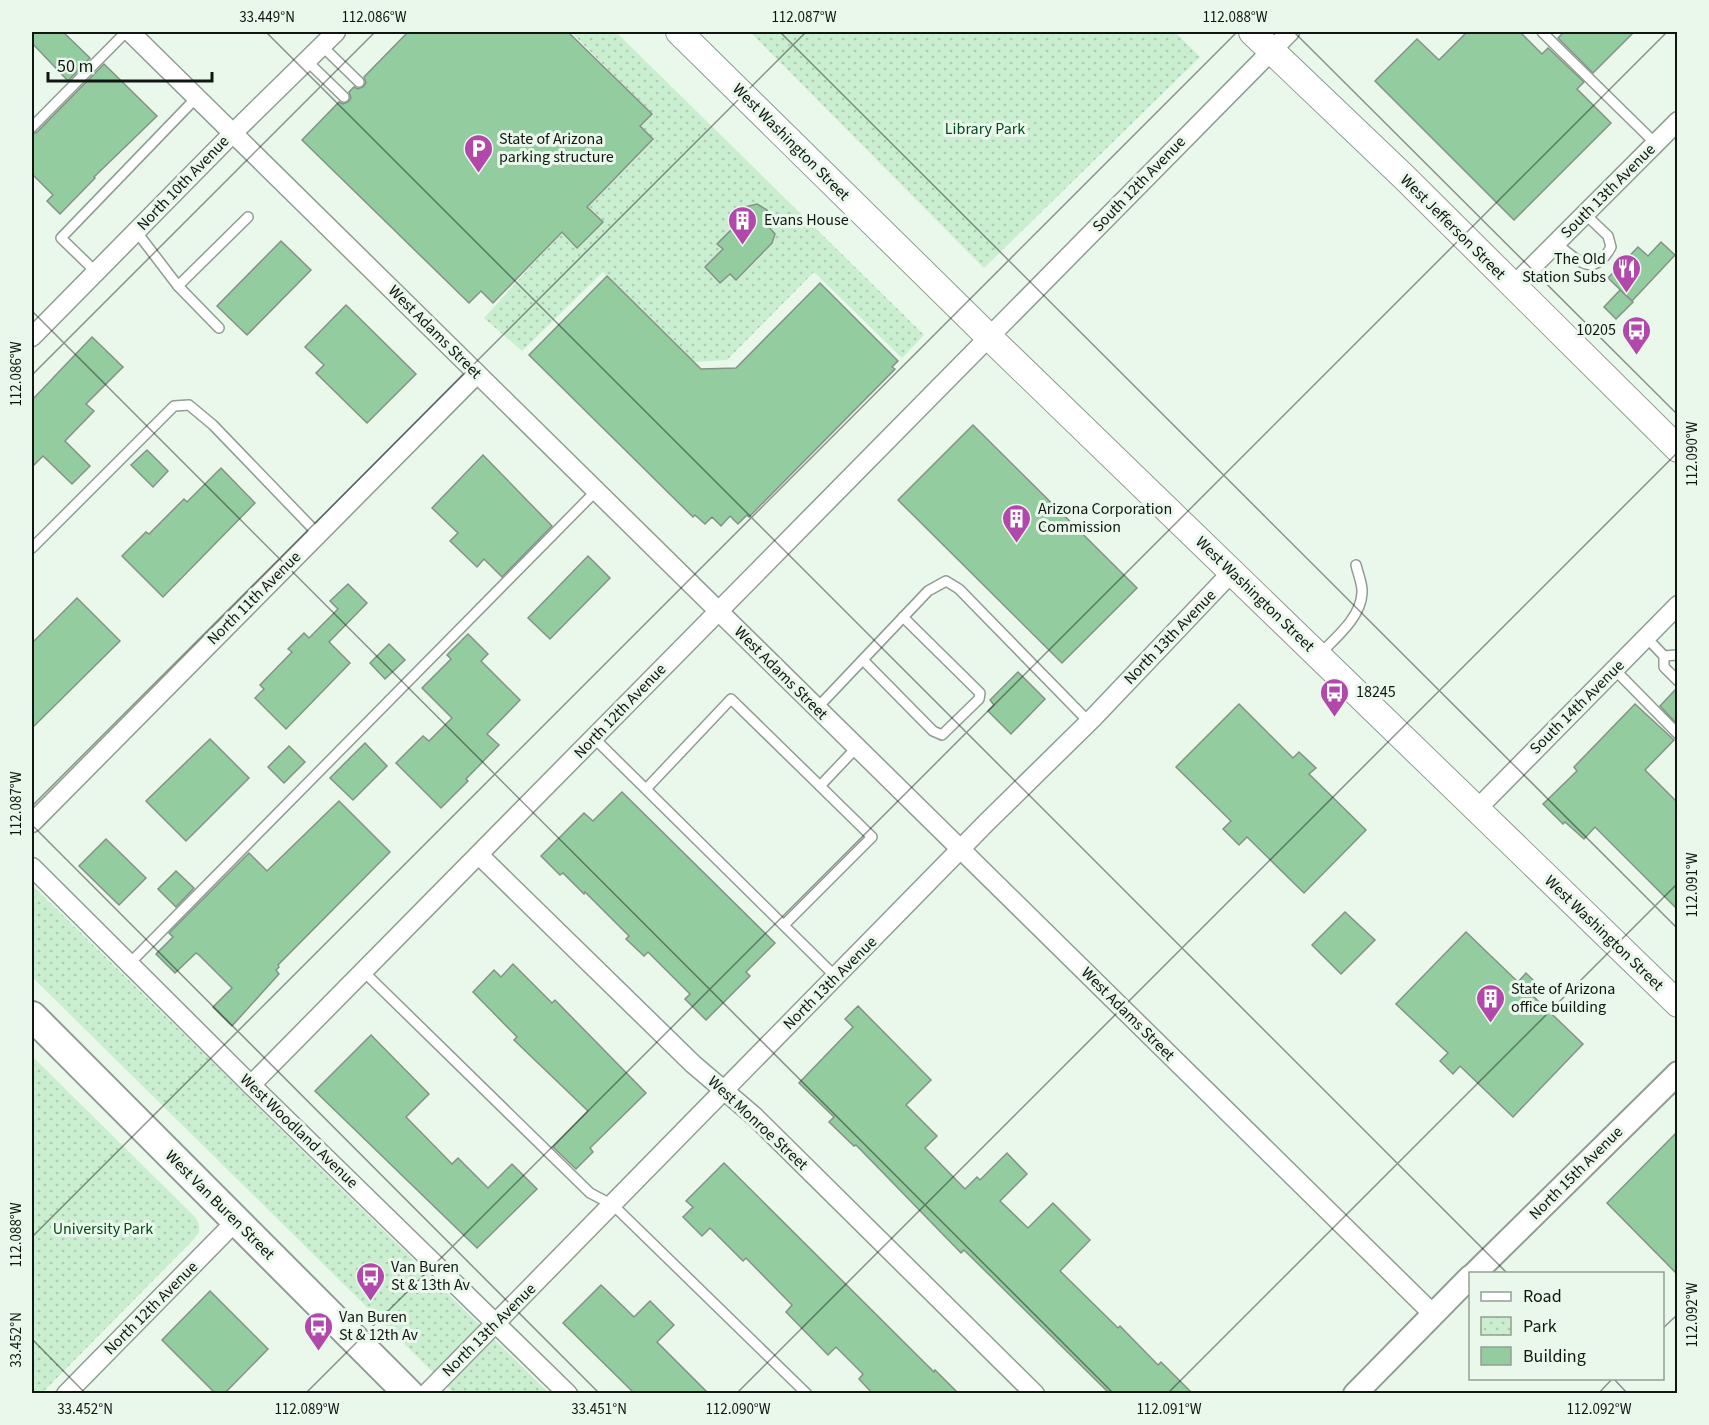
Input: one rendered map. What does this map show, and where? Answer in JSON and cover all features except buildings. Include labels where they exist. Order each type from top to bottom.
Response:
[{"type":"main road","name":"West Washington Street","points":[[679,32],[988,336],[1677,1004]]},
{"type":"main road","name":"West Jefferson Street","points":[[1252,32],[1677,449]]},
{"type":"main road","name":"West Van Buren Street","points":[[32,1016],[409,1394]]},
{"type":"street","name":"West Adams Street","points":[[128,32],[197,97],[1433,1314]]},
{"type":"street","name":"North 10th Avenue","points":[[32,337],[336,32]]},
{"type":"street","name":"South 12th Avenue","points":[[988,336],[1290,32]]},
{"type":"street","name":"South 13th Avenue","points":[[1513,286],[1677,122]]},
{"type":"street","name":"North 12th Avenue","points":[[251,1085],[988,336]]},
{"type":"street","name":"North 11th Avenue","points":[[32,823],[477,374]]},
{"type":"street","name":"North 13th Avenue","points":[[426,1394],[1089,722],[1232,572]]},
{"type":"street","name":"South 14th Avenue","points":[[1477,809],[1677,605]]},
{"type":"street","name":"West Monroe Street","points":[[478,855],[693,1064],[754,1116],[1035,1394]]},
{"type":"street","name":"West Woodland Avenue","points":[[32,867],[251,1085],[568,1394]]},
{"type":"street","name":"North 15th Avenue","points":[[1476,1272],[1677,1072]]},
{"type":"street","name":"North 12th Avenue","points":[[66,1394],[235,1222]]},
{"type":"street","points":[[1355,1394],[1469,1278]]},
{"type":"lane","points":[[32,127],[128,32]]},
{"type":"lane","points":[[1542,32],[1655,143]]},
{"type":"lane","points":[[322,45],[359,82]]},
{"type":"lane","points":[[306,61],[344,97]]},
{"type":"lane","points":[[96,272],[61,238],[197,97]]},
{"type":"lane","points":[[1556,243],[1584,264],[1594,264],[1606,256],[1611,247],[1608,236],[1585,214]]},
{"type":"lane","points":[[178,285],[248,217]]},
{"type":"lane","points":[[136,231],[178,285],[219,328]]},
{"type":"lane","points":[[32,548],[174,406],[189,405],[213,425],[318,534]]},
{"type":"lane","points":[[130,963],[596,490]]},
{"type":"lane","points":[[1318,655],[1346,627],[1357,610],[1362,593],[1356,565]]},
{"type":"lane","points":[[816,708],[928,591],[946,581],[959,589],[1089,722]]},
{"type":"lane","points":[[863,660],[933,731],[942,735],[980,699],[980,693],[903,616]]},
{"type":"lane","points":[[1646,637],[1664,656],[1664,667],[1677,681]]},
{"type":"lane","points":[[1664,656],[1676,654],[1677,656]]},
{"type":"lane","points":[[1614,669],[1677,734]]},
{"type":"lane","points":[[646,789],[731,699],[872,837],[783,925]]},
{"type":"lane","points":[[594,738],[836,977]]},
{"type":"lane","points":[[820,786],[857,747]]},
{"type":"lane","points":[[363,971],[590,1193],[613,1205],[807,1394]]},
{"type":"green space","points":[[571,32],[616,32],[924,335],[902,358],[814,272],[727,360],[693,362],[603,272],[522,351],[484,318],[562,232],[577,247],[602,222],[587,207],[653,140],[640,126],[652,114]]},
{"type":"green space","name":"Library Park","points":[[750,32],[1175,32],[1200,57],[984,268]]},
{"type":"green space","points":[[32,885],[549,1393],[454,1393],[32,977]]},
{"type":"green space","name":"University Park","points":[[32,1056],[195,1217],[199,1224],[199,1233],[190,1243],[41,1394],[32,1393]]},
{"type":"place","name":"State of Arizona parking structure","points":[[478,174]]},
{"type":"place","name":"Evans House","points":[[743,246]]},
{"type":"place","name":"The Old Station Subs","points":[[1627,294]]},
{"type":"place","name":"10205","points":[[1637,356]]},
{"type":"place","name":"Arizona Corporation Commission","points":[[1017,544]]},
{"type":"place","name":"18245","points":[[1335,718]]},
{"type":"place","name":"State of Arizona office building","points":[[1490,1024]]},
{"type":"place","name":"Van Buren St & 13th Av","points":[[370,1302]]},
{"type":"place","name":"Van Buren St & 12th Av","points":[[318,1352]]}]
